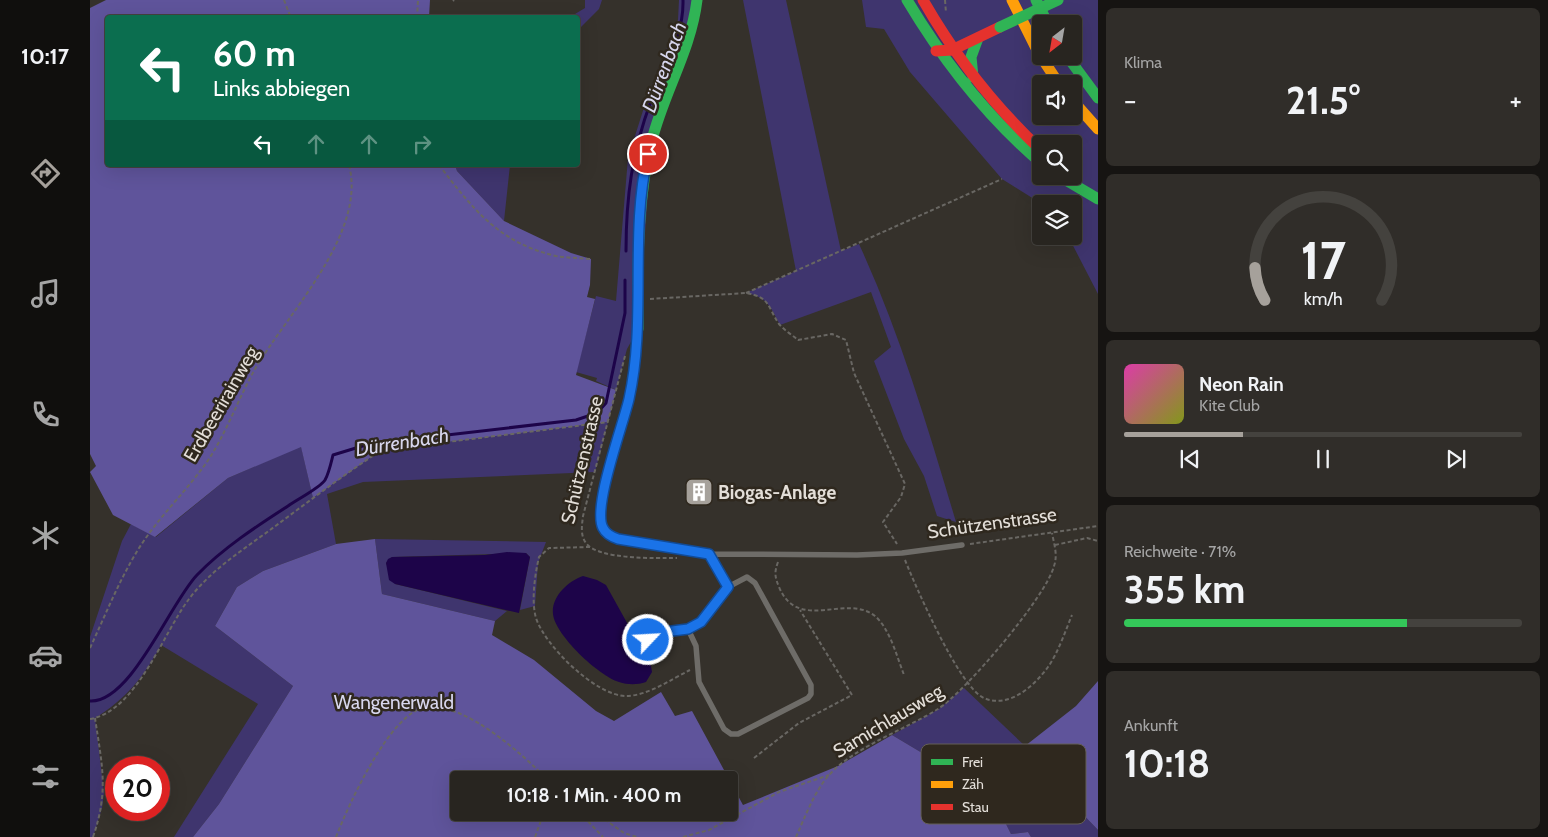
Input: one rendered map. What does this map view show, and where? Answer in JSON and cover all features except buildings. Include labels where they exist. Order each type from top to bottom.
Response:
[{"type":"main road","points":[[638,329],[638,230],[645,169],[661,109],[686,55],[692,35],[697,0]]},
{"type":"main road","points":[[907,0],[936,51],[986,112],[1032,155]]},
{"type":"main road","points":[[923,0],[949,46],[999,108],[1032,141]]},
{"type":"main road","points":[[1012,0],[1038,52],[1053,75]]},
{"type":"main road","points":[[949,46],[978,38],[1035,0],[1043,15]]},
{"type":"main road","points":[[936,51],[998,23],[1058,0]]},
{"type":"main road","points":[[973,77],[971,56],[978,38]]},
{"type":"main road","points":[[1082,63],[1097,75]]},
{"type":"main road","points":[[1074,65],[1098,98]]},
{"type":"main road","points":[[1082,111],[1098,129]]},
{"type":"main road","points":[[1082,184],[1098,197]]},
{"type":"main road","points":[[1076,185],[1098,197]]},
{"type":"lane","name":"Schützenstrasse","points":[[638,329],[634,372],[603,497],[601,524],[607,534],[618,539],[709,554],[902,553],[962,545]]},
{"type":"lane","points":[[709,554],[728,587]]},
{"type":"lane","points":[[648,640],[670,630],[688,629],[706,617],[728,587],[747,578],[755,583],[811,685],[811,694],[738,734],[731,734],[724,728],[699,682],[696,666],[696,646],[688,629]]},
{"type":"path","points":[[284,0],[290,15]]},
{"type":"path","points":[[417,15],[418,0]]},
{"type":"path","name":"Erdbeerirainweg","points":[[90,648],[136,553],[152,528],[211,456],[257,367],[334,248],[346,223],[351,202],[353,179],[350,167]]},
{"type":"path","points":[[441,167],[484,221],[517,243],[556,256],[591,259]]},
{"type":"path","points":[[746,293],[1002,179]]},
{"type":"path","points":[[638,300],[746,293],[760,296],[769,304],[780,325],[798,340],[832,334],[846,340],[854,373],[905,484],[900,497],[883,522],[902,553],[921,600],[968,683],[983,698],[1000,701],[1026,692],[1048,667],[1072,615]]},
{"type":"path","name":"Schützenstrasse","points":[[627,349],[582,524],[583,537],[590,547],[617,555],[684,558]]},
{"type":"path","points":[[90,719],[116,705],[136,685],[148,670],[181,610],[210,576],[374,455],[391,449],[608,422]]},
{"type":"path","name":"Schützenstrasse","points":[[962,545],[1098,526]]},
{"type":"path","name":"Samichlausweg","points":[[796,837],[828,775],[862,750],[939,709],[960,693],[1014,630],[1051,576],[1056,560],[1052,533]]},
{"type":"path","points":[[1054,545],[1087,538],[1098,541]]},
{"type":"path","points":[[590,547],[549,548],[539,557],[534,598],[536,616],[551,645],[596,685],[606,691],[624,696],[637,694],[660,685],[696,666]]},
{"type":"path","points":[[780,555],[774,574],[783,597],[800,610],[826,611],[852,608],[875,616],[885,630],[904,675]]},
{"type":"path","points":[[336,837],[360,788],[392,731],[414,711],[427,707],[453,712],[481,726],[514,747],[539,771]]},
{"type":"path","points":[[93,837],[102,808],[104,793],[95,718]]},
{"type":"path","points":[[683,837],[709,830],[778,792],[828,775]]},
{"type":"path","points":[[535,837],[541,821]]},
{"type":"path","points":[[588,821],[603,837]]},
{"type":"path","points":[[607,821],[624,833],[636,837]]},
{"type":"shaded area","points":[[585,0],[602,0],[599,9],[580,28],[580,15],[573,15],[585,8]]},
{"type":"shaded area","points":[[679,0],[697,0],[652,138],[638,329],[627,349],[616,390],[596,381],[597,378],[576,372],[596,296],[616,301],[628,158],[647,98],[678,20]]},
{"type":"shaded area","points":[[743,0],[786,0],[841,251],[859,244],[874,278],[912,381],[956,522],[937,516],[924,476],[904,439],[874,361],[891,347],[871,292],[780,325],[771,308],[764,300],[746,293],[796,271]]},
{"type":"shaded area","points":[[862,0],[1098,0],[1098,294],[1073,245],[1082,245],[1082,195],[1032,195],[1032,198],[1002,179],[910,72],[884,29],[866,27]]},
{"type":"shaded area","points":[[456,167],[510,167],[504,221],[457,171]]},
{"type":"shaded area","points":[[608,422],[595,472],[363,482],[327,494],[336,544],[263,571],[237,587],[215,626],[293,686],[219,804],[193,837],[174,837],[258,704],[161,645],[141,677],[125,695],[95,718],[104,793],[102,808],[93,837],[90,837],[90,637],[122,541],[131,524],[156,537],[228,478],[301,446],[313,498],[374,455],[391,449]]},
{"type":"shaded area","points":[[375,539],[546,542],[538,563],[535,606],[520,610],[530,557],[526,553],[392,557],[386,563],[395,584],[507,611],[495,621],[382,594]]},
{"type":"shaded area","points":[[507,552],[526,553],[530,557],[519,613],[395,584],[389,580],[386,563],[392,557],[485,555]]},
{"type":"shaded area","points":[[583,576],[606,585],[651,666],[652,672],[646,682],[629,684],[611,678],[579,654],[561,633],[553,614],[555,602],[566,586]]},
{"type":"shaded area","points":[[964,688],[1023,744],[921,744],[921,752],[892,735],[939,709]]},
{"type":"shaded area","points":[[1086,817],[1098,830],[1098,837],[1031,837],[1028,832],[1011,834],[1006,824],[1086,824]]},
{"type":"green space","points":[[106,0],[430,0],[429,15],[105,15],[105,167],[456,167],[457,171],[504,221],[571,253],[591,259],[590,285],[587,297],[595,299],[576,375],[616,390],[608,422],[391,449],[374,455],[313,498],[301,447],[228,478],[155,537],[113,515],[90,472],[96,466],[90,454],[90,8]]},
{"type":"green space","name":"Wangenerwald","points":[[375,539],[382,594],[495,621],[492,635],[534,660],[596,711],[614,721],[661,692],[675,716],[692,711],[725,771],[450,771],[450,821],[738,821],[738,796],[743,805],[838,766],[892,735],[921,752],[921,824],[1006,824],[1011,834],[1028,832],[1031,837],[193,837],[219,804],[293,686],[215,626],[237,587],[263,571],[336,544]]},
{"type":"green space","points":[[1098,681],[1098,830],[1086,817],[1086,744],[1028,744],[1076,706]]},
{"type":"waterway","name":"Dürrenbach","points":[[626,251],[627,212],[631,175],[639,138],[651,101],[672,52],[680,27],[683,0]]},
{"type":"waterway","name":"Dürrenbach","points":[[90,701],[105,697],[120,686],[135,669],[197,575],[241,538],[322,483],[328,474],[333,455],[369,444],[576,420],[597,413],[606,403],[625,313],[625,280]]},
{"type":"traffic: fast","points":[[638,329],[639,234],[647,163],[657,122],[689,36],[697,0]]},
{"type":"traffic: fast","points":[[907,0],[936,45],[967,87],[1002,126],[1032,155]]},
{"type":"traffic: fast","points":[[1036,0],[1044,15]]},
{"type":"traffic: fast","points":[[1000,27],[1058,0]]},
{"type":"traffic: fast","points":[[973,77],[971,57],[978,38]]},
{"type":"traffic: fast","points":[[1074,65],[1098,98]]},
{"type":"traffic: fast","points":[[1074,185],[1098,199]]},
{"type":"traffic: slow","points":[[1012,0],[1038,52],[1053,75]]},
{"type":"traffic: slow","points":[[1082,111],[1098,129]]},
{"type":"traffic: jam","points":[[923,0],[948,41],[976,80],[1007,116],[1032,141]]},
{"type":"traffic: jam","points":[[936,51],[952,50],[1000,27]]},
{"type":"place","name":"Biogas-Anlage","points":[[699,492]]},
{"type":"route","points":[[648,154],[638,230],[638,329],[634,372],[600,510],[601,524],[607,534],[618,539],[709,554],[728,587],[701,622],[688,629],[670,630],[648,640]]}]
